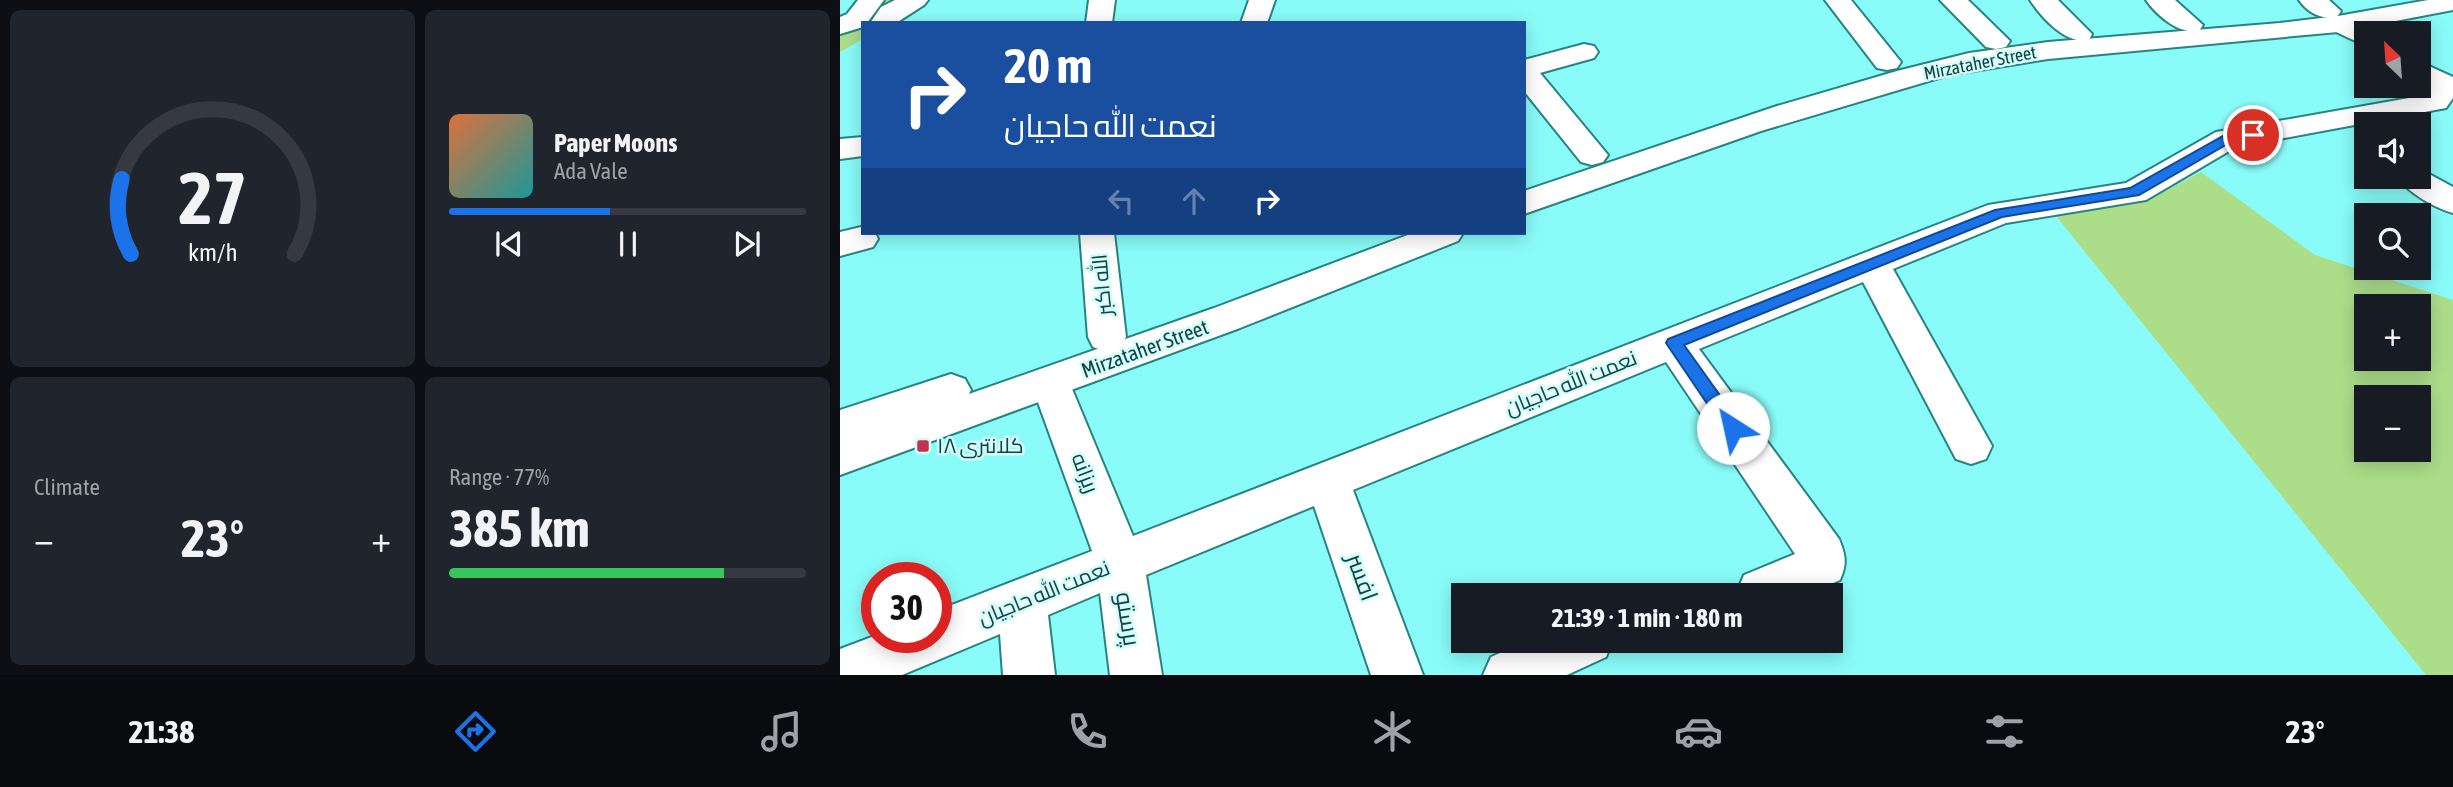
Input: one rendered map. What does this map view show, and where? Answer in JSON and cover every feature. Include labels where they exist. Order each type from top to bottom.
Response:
[{"type":"street","points":[[851,38],[856,20],[871,0]]},
{"type":"street","points":[[1100,21],[1102,0]]},
{"type":"street","points":[[1255,21],[1262,0]]},
{"type":"street","points":[[1838,0],[1887,62]]},
{"type":"street","points":[[1953,0],[1996,41]]},
{"type":"street","points":[[2043,0],[2078,34]]},
{"type":"street","points":[[2159,0],[2190,25]]},
{"type":"street","name":"Mirzataher Street","points":[[1526,178],[1924,51],[1996,41],[2190,25],[2337,18],[2386,0]]},
{"type":"street","points":[[884,21],[890,13],[912,1]]},
{"type":"street","name":"Mirzataher Street","points":[[1526,202],[1777,116],[1944,67],[2056,49],[2224,37],[2453,2]]},
{"type":"street","points":[[1526,69],[1584,52]]},
{"type":"street","points":[[1526,72],[1592,155]]},
{"type":"street","name":"نعمت الله حاجیان","points":[[952,630],[2000,213],[2134,192],[2227,139],[2333,122],[2441,91]]},
{"type":"street","points":[[2333,122],[2354,136]]},
{"type":"street","points":[[840,149],[861,146]]},
{"type":"street","points":[[2431,188],[2453,202]]},
{"type":"street","name":"الله اکبر","points":[[1097,235],[1107,337]]},
{"type":"street","name":"Mirzataher Street","points":[[840,427],[1214,299],[1379,235]]},
{"type":"street","name":"Mirzataher Street","points":[[840,457],[1051,383],[1442,235]]},
{"type":"street","points":[[1872,264],[1971,446]]},
{"type":"street","points":[[1674,343],[1822,554],[1822,565],[1781,583]]},
{"type":"street","name":"ریزانه","points":[[1051,383],[1119,562]]},
{"type":"street","name":"افسر","points":[[1327,480],[1397,675]]},
{"type":"street","name":"پرستو","points":[[1119,562],[1136,675]]},
{"type":"street","points":[[1022,602],[1029,675]]},
{"type":"street","name":"نعمت الله حاجیان","points":[[840,675],[895,653]]},
{"type":"street","points":[[1509,675],[1559,653]]},
{"type":"green space","points":[[879,0],[913,0],[883,21],[861,21],[861,40],[840,52],[840,28]]},
{"type":"green space","points":[[2201,172],[2315,255],[2354,268],[2354,280],[2392,280],[2453,300],[2453,675],[2426,675],[2056,216],[2146,201]]},
{"type":"place","name":"کلانتری ۱۸","points":[[923,446]]},
{"type":"route","points":[[1733,428],[1674,343],[2000,213],[2134,192],[2227,139],[2253,135]]}]
